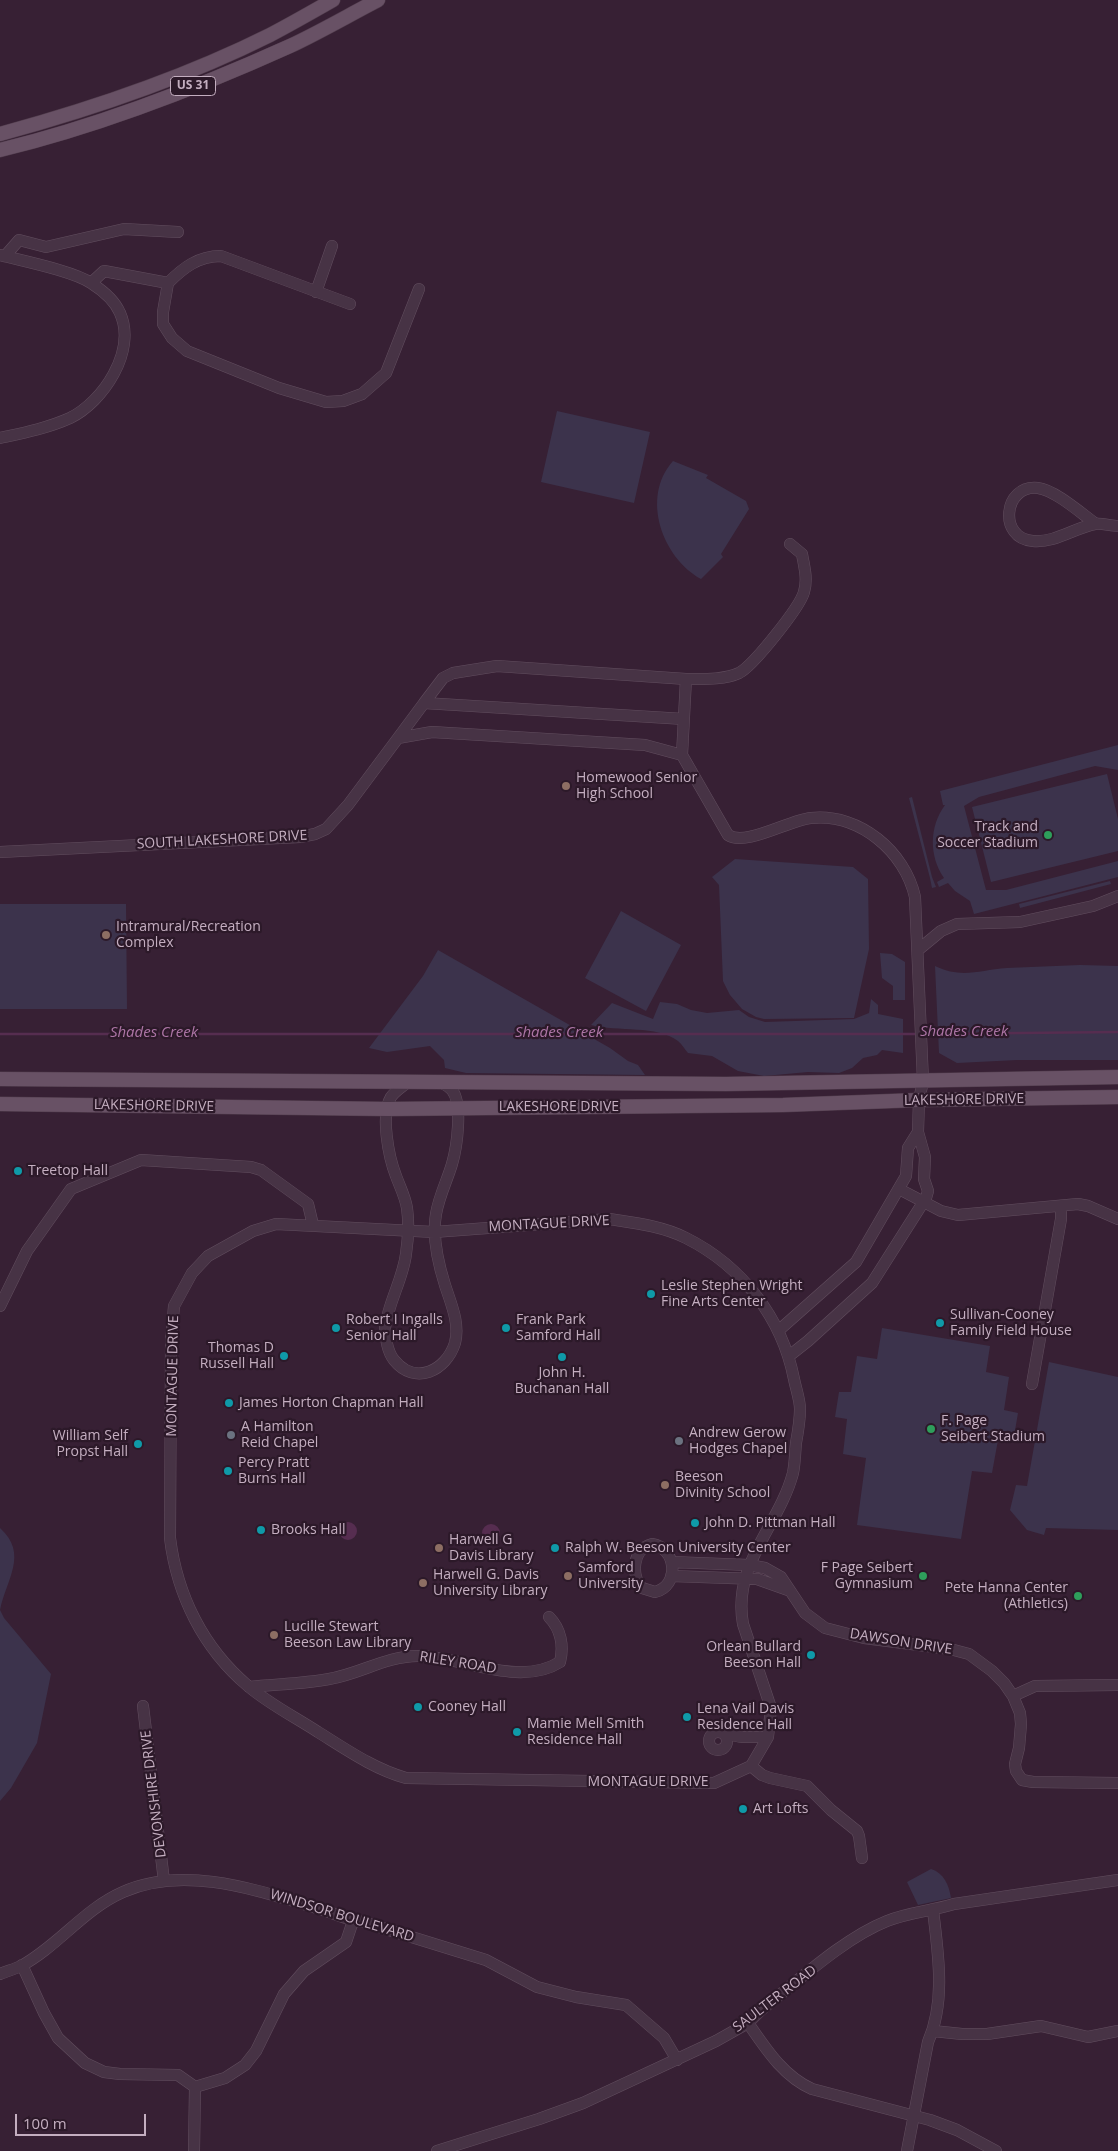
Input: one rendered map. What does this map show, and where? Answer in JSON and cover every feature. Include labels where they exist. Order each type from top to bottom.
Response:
[{"type":"main road","name":"US 31","points":[[0,134],[65,116],[160,83],[269,35],[333,0]]},
{"type":"main road","name":"US 31","points":[[0,150],[38,141],[148,105],[291,45],[378,0]]},
{"type":"main road","name":"LAKESHORE DRIVE","points":[[0,1079],[726,1084],[1118,1077]]},
{"type":"main road","name":"LAKESHORE DRIVE","points":[[0,1104],[388,1108],[783,1106],[919,1100],[1118,1097]]},
{"type":"street","points":[[0,438],[41,428],[70,418],[94,402],[113,377],[124,347],[124,326],[120,313],[110,299],[91,283],[78,277],[3,256],[19,240],[46,247],[124,229],[178,232]]},
{"type":"street","points":[[316,292],[332,246]]},
{"type":"street","points":[[350,304],[221,256],[209,256],[184,267],[168,283],[163,324],[172,338],[187,351],[279,388],[326,402],[343,401],[362,394],[386,372],[419,289]]},
{"type":"street","points":[[91,283],[104,271],[168,283]]},
{"type":"street","points":[[1096,524],[1058,497],[1038,488],[1028,489],[1018,494],[1012,501],[1008,511],[1009,522],[1013,531],[1021,538],[1031,541],[1053,539],[1096,524],[1118,526]]},
{"type":"street","name":"SOUTH LAKESHORE DRIVE","points":[[0,852],[300,837],[315,834],[326,829],[348,805],[424,703],[444,678],[453,673],[497,666],[686,679],[731,676],[741,672],[759,654],[798,604],[806,584],[802,554],[790,544]]},
{"type":"street","points":[[686,679],[682,755],[728,835],[733,838],[743,839],[791,822],[812,818],[836,820],[857,826],[872,834],[887,846],[906,872],[915,897],[923,1081],[919,1100],[918,1132],[925,1157],[924,1179],[928,1191],[872,1283],[808,1342],[790,1356]]},
{"type":"street","points":[[424,703],[684,719]]},
{"type":"street","points":[[398,738],[432,732],[635,744],[682,755]]},
{"type":"street","points":[[918,955],[941,931],[956,924],[1020,922],[1093,906],[1118,896]]},
{"type":"street","points":[[408,1082],[393,1095],[388,1108],[387,1145],[389,1158],[404,1194],[407,1210],[407,1231],[406,1256],[384,1328],[388,1346],[399,1366],[417,1373],[427,1373],[444,1364],[452,1351],[456,1336],[456,1321],[442,1274],[434,1232],[438,1200],[449,1174],[455,1152],[458,1107],[451,1088],[442,1083]]},
{"type":"street","points":[[778,1330],[853,1266],[906,1176],[908,1148],[918,1132]]},
{"type":"street","points":[[0,1306],[27,1251],[72,1189],[141,1160],[240,1165],[262,1170],[308,1204],[313,1225]]},
{"type":"street","points":[[906,1176],[924,1179]]},
{"type":"street","points":[[899,1189],[941,1211],[958,1214],[1083,1204],[1118,1219]]},
{"type":"street","points":[[1032,1384],[1062,1206]]},
{"type":"street","name":"MONTAGUE DRIVE","points":[[609,1219],[649,1225],[684,1237],[707,1250],[743,1279],[772,1317],[790,1356],[800,1407],[793,1472],[784,1499],[759,1542],[749,1565],[741,1593],[740,1610],[743,1624],[772,1708],[768,1737],[751,1766],[714,1782],[406,1778],[386,1772],[360,1758],[249,1687],[233,1672],[198,1626],[182,1593],[174,1565],[170,1538],[171,1340],[174,1306],[192,1273],[208,1256],[253,1231],[276,1224],[407,1231],[434,1232],[609,1219]]},
{"type":"street","points":[[652,1544],[665,1549],[672,1562],[672,1576],[660,1591],[647,1591],[639,1584],[635,1568],[640,1552],[646,1546],[652,1544]]},
{"type":"street","name":"DAWSON DRIVE","points":[[672,1562],[749,1565],[765,1568],[781,1577],[805,1613],[818,1624],[832,1630],[864,1638],[950,1649],[969,1654],[992,1671],[1013,1696]]},
{"type":"street","points":[[672,1576],[745,1578],[769,1582],[788,1590]]},
{"type":"street","name":"RILEY ROAD","points":[[249,1687],[330,1679],[384,1661],[407,1656],[430,1656],[478,1667],[518,1671],[550,1668],[560,1662],[564,1648],[555,1623],[548,1617]]},
{"type":"street","points":[[1118,1685],[1035,1686],[1013,1696],[1020,1713],[1022,1732],[1015,1764],[1018,1775],[1022,1780],[1033,1782],[1118,1783]]},
{"type":"street","name":"DEVONSHIRE DRIVE","points":[[143,1706],[164,1881]]},
{"type":"street","points":[[740,1737],[726,1747],[717,1750],[711,1748],[709,1742],[712,1734],[717,1732],[740,1737],[768,1737]]},
{"type":"street","points":[[722,1733],[727,1738],[726,1747]]},
{"type":"street","points":[[751,1766],[770,1778],[807,1786],[824,1804],[857,1831],[860,1836],[862,1858]]},
{"type":"street","name":"WINDSOR BOULEVARD","points":[[0,1974],[22,1966],[100,1906],[124,1892],[164,1881],[181,1880],[240,1886],[332,1912],[354,1921],[363,1922],[486,1960],[537,1987],[626,2005],[664,2038],[677,2060]]},
{"type":"street","name":"SAULTER ROAD","points":[[437,2151],[539,2119],[583,2102],[716,2041],[748,2023],[761,2010],[857,1936],[886,1921],[913,1912],[933,1910],[954,1904],[1118,1880]]},
{"type":"street","points":[[907,2151],[938,2001],[939,1963],[933,1910]]},
{"type":"street","points":[[195,2087],[225,2078],[245,2065],[256,2051],[284,1994],[304,1971],[346,1942],[354,1921]]},
{"type":"street","points":[[22,1966],[58,2038],[85,2063],[104,2072],[178,2075],[195,2087]]},
{"type":"street","points":[[748,2023],[773,2059],[798,2083],[812,2089],[914,2115],[958,2130],[996,2151]]},
{"type":"street","points":[[933,2031],[987,2034],[1041,2026],[1088,2037],[1118,2031]]},
{"type":"street","points":[[194,2151],[195,2087]]},
{"type":"shaded area","points":[[557,411],[650,432],[634,503],[541,482]]},
{"type":"shaded area","points":[[673,461],[708,475],[706,478],[746,501],[749,509],[721,554],[723,557],[701,579],[676,557],[660,526],[657,509],[658,492],[663,476]]},
{"type":"shaded area","points":[[1118,745],[1118,770],[1095,766],[979,797],[964,806],[986,890],[1006,890],[1118,861],[1118,877],[974,914],[970,901],[955,891],[948,883],[939,887],[937,882],[944,878],[936,860],[933,842],[936,823],[945,805],[943,805],[940,791]]},
{"type":"shaded area","name":"Track and Soccer Stadium","points":[[1107,774],[1118,819],[1118,851],[991,882],[972,807]]},
{"type":"shaded area","points":[[912,797],[936,887],[932,888],[909,798]]},
{"type":"shaded area","points":[[735,859],[853,867],[868,879],[869,949],[854,1018],[764,1019],[742,1009],[730,995],[723,981],[719,885],[712,877]]},
{"type":"shaded area","points":[[1110,881],[1111,884],[1020,908],[1019,904]]},
{"type":"shaded area","points":[[0,904],[126,904],[127,1009],[0,1009]]},
{"type":"shaded area","points":[[621,911],[681,945],[646,1011],[585,978]]},
{"type":"shaded area","points":[[438,950],[610,1048],[628,1061],[638,1065],[645,1075],[466,1073],[445,1068],[444,1060],[430,1046],[387,1052],[369,1048],[423,976]]},
{"type":"shaded area","points":[[880,953],[892,954],[905,962],[905,1000],[893,1000],[893,986],[882,978]]},
{"type":"shaded area","points":[[1080,965],[1118,966],[1118,1060],[1017,1060],[957,1063],[939,1053],[935,966],[954,972],[971,973],[1007,968]]},
{"type":"shaded area","points":[[871,999],[878,1005],[878,1014],[903,1019],[903,1053],[882,1050],[877,1055],[863,1058],[852,1068],[839,1073],[808,1072],[764,1076],[738,1071],[712,1056],[688,1053],[678,1041],[669,1036],[648,1031],[591,1025],[612,1003],[653,1019],[660,1002],[677,1004],[691,1010],[707,1013],[739,1010],[749,1017],[765,1022],[854,1019],[869,1013]]},
{"type":"shaded area","name":"F. Page Seibert Stadium","points":[[882,1328],[990,1346],[986,1372],[1009,1377],[1004,1410],[1018,1413],[1013,1442],[998,1440],[992,1473],[972,1471],[961,1539],[857,1525],[866,1458],[843,1454],[847,1419],[835,1417],[839,1392],[851,1392],[857,1356],[877,1359]]},
{"type":"shaded area","points":[[1049,1362],[1118,1377],[1118,1530],[1046,1528],[1044,1535],[1027,1530],[1010,1510],[1016,1485],[1027,1486]]},
{"type":"shaded area","points":[[348,1522],[354,1525],[357,1531],[354,1537],[348,1540],[342,1537],[339,1531],[342,1525]]},
{"type":"shaded area","points":[[491,1524],[497,1527],[500,1533],[497,1539],[491,1542],[485,1539],[482,1533],[485,1527]]},
{"type":"shaded area","points":[[0,1528],[9,1538],[14,1557],[13,1568],[0,1610]]},
{"type":"shaded area","points":[[0,1610],[4,1618],[51,1674],[37,1743],[11,1788],[0,1801]]},
{"type":"shaded area","points":[[931,1869],[943,1877],[951,1898],[918,1905],[907,1882]]},
{"type":"waterway","name":"Shades Creek","points":[[924,1034],[1118,1032]]},
{"type":"waterway","name":"Shades Creek","points":[[0,1034],[918,1034]]},
{"type":"place","name":"Homewood Senior High School","points":[[566,786]]},
{"type":"place","name":"Track and Soccer Stadium","points":[[1048,835]]},
{"type":"place","name":"Intramural/Recreation Complex","points":[[106,935]]},
{"type":"place","name":"Treetop Hall","points":[[18,1171]]},
{"type":"place","name":"Leslie Stephen Wright Fine Arts Center","points":[[651,1294]]},
{"type":"place","name":"Sullivan-Cooney Family Field House","points":[[940,1323]]},
{"type":"place","name":"Robert I Ingalls Senior Hall","points":[[336,1328]]},
{"type":"place","name":"Frank Park Samford Hall","points":[[506,1328]]},
{"type":"place","name":"Thomas D Russell Hall","points":[[284,1356]]},
{"type":"place","name":"John H. Buchanan Hall","points":[[562,1357]]},
{"type":"place","name":"James Horton Chapman Hall","points":[[229,1403]]},
{"type":"place","name":"F. Page Seibert Stadium","points":[[931,1429]]},
{"type":"place","name":"A Hamilton Reid Chapel","points":[[231,1435]]},
{"type":"place","name":"Andrew Gerow Hodges Chapel","points":[[679,1441]]},
{"type":"place","name":"William Self Propst Hall","points":[[138,1444]]},
{"type":"place","name":"Percy Pratt Burns Hall","points":[[228,1471]]},
{"type":"place","name":"Beeson Divinity School","points":[[665,1485]]},
{"type":"place","name":"John D. Pittman Hall","points":[[695,1523]]},
{"type":"place","name":"Brooks Hall","points":[[261,1530]]},
{"type":"place","name":"Harwell G Davis Library","points":[[439,1548]]},
{"type":"place","name":"Ralph W. Beeson University Center","points":[[555,1548]]},
{"type":"place","name":"Samford University","points":[[568,1576]]},
{"type":"place","name":"F Page Seibert Gymnasium","points":[[923,1576]]},
{"type":"place","name":"Harwell G. Davis University Library","points":[[423,1583]]},
{"type":"place","name":"Pete Hanna Center (Athletics)","points":[[1078,1596]]},
{"type":"place","name":"Lucille Stewart Beeson Law Library","points":[[274,1635]]},
{"type":"place","name":"Orlean Bullard Beeson Hall","points":[[811,1655]]},
{"type":"place","name":"Cooney Hall","points":[[418,1707]]},
{"type":"place","name":"Lena Vail Davis Residence Hall","points":[[687,1717]]},
{"type":"place","name":"Mamie Mell Smith Residence Hall","points":[[517,1732]]},
{"type":"place","name":"Art Lofts","points":[[743,1809]]}]
